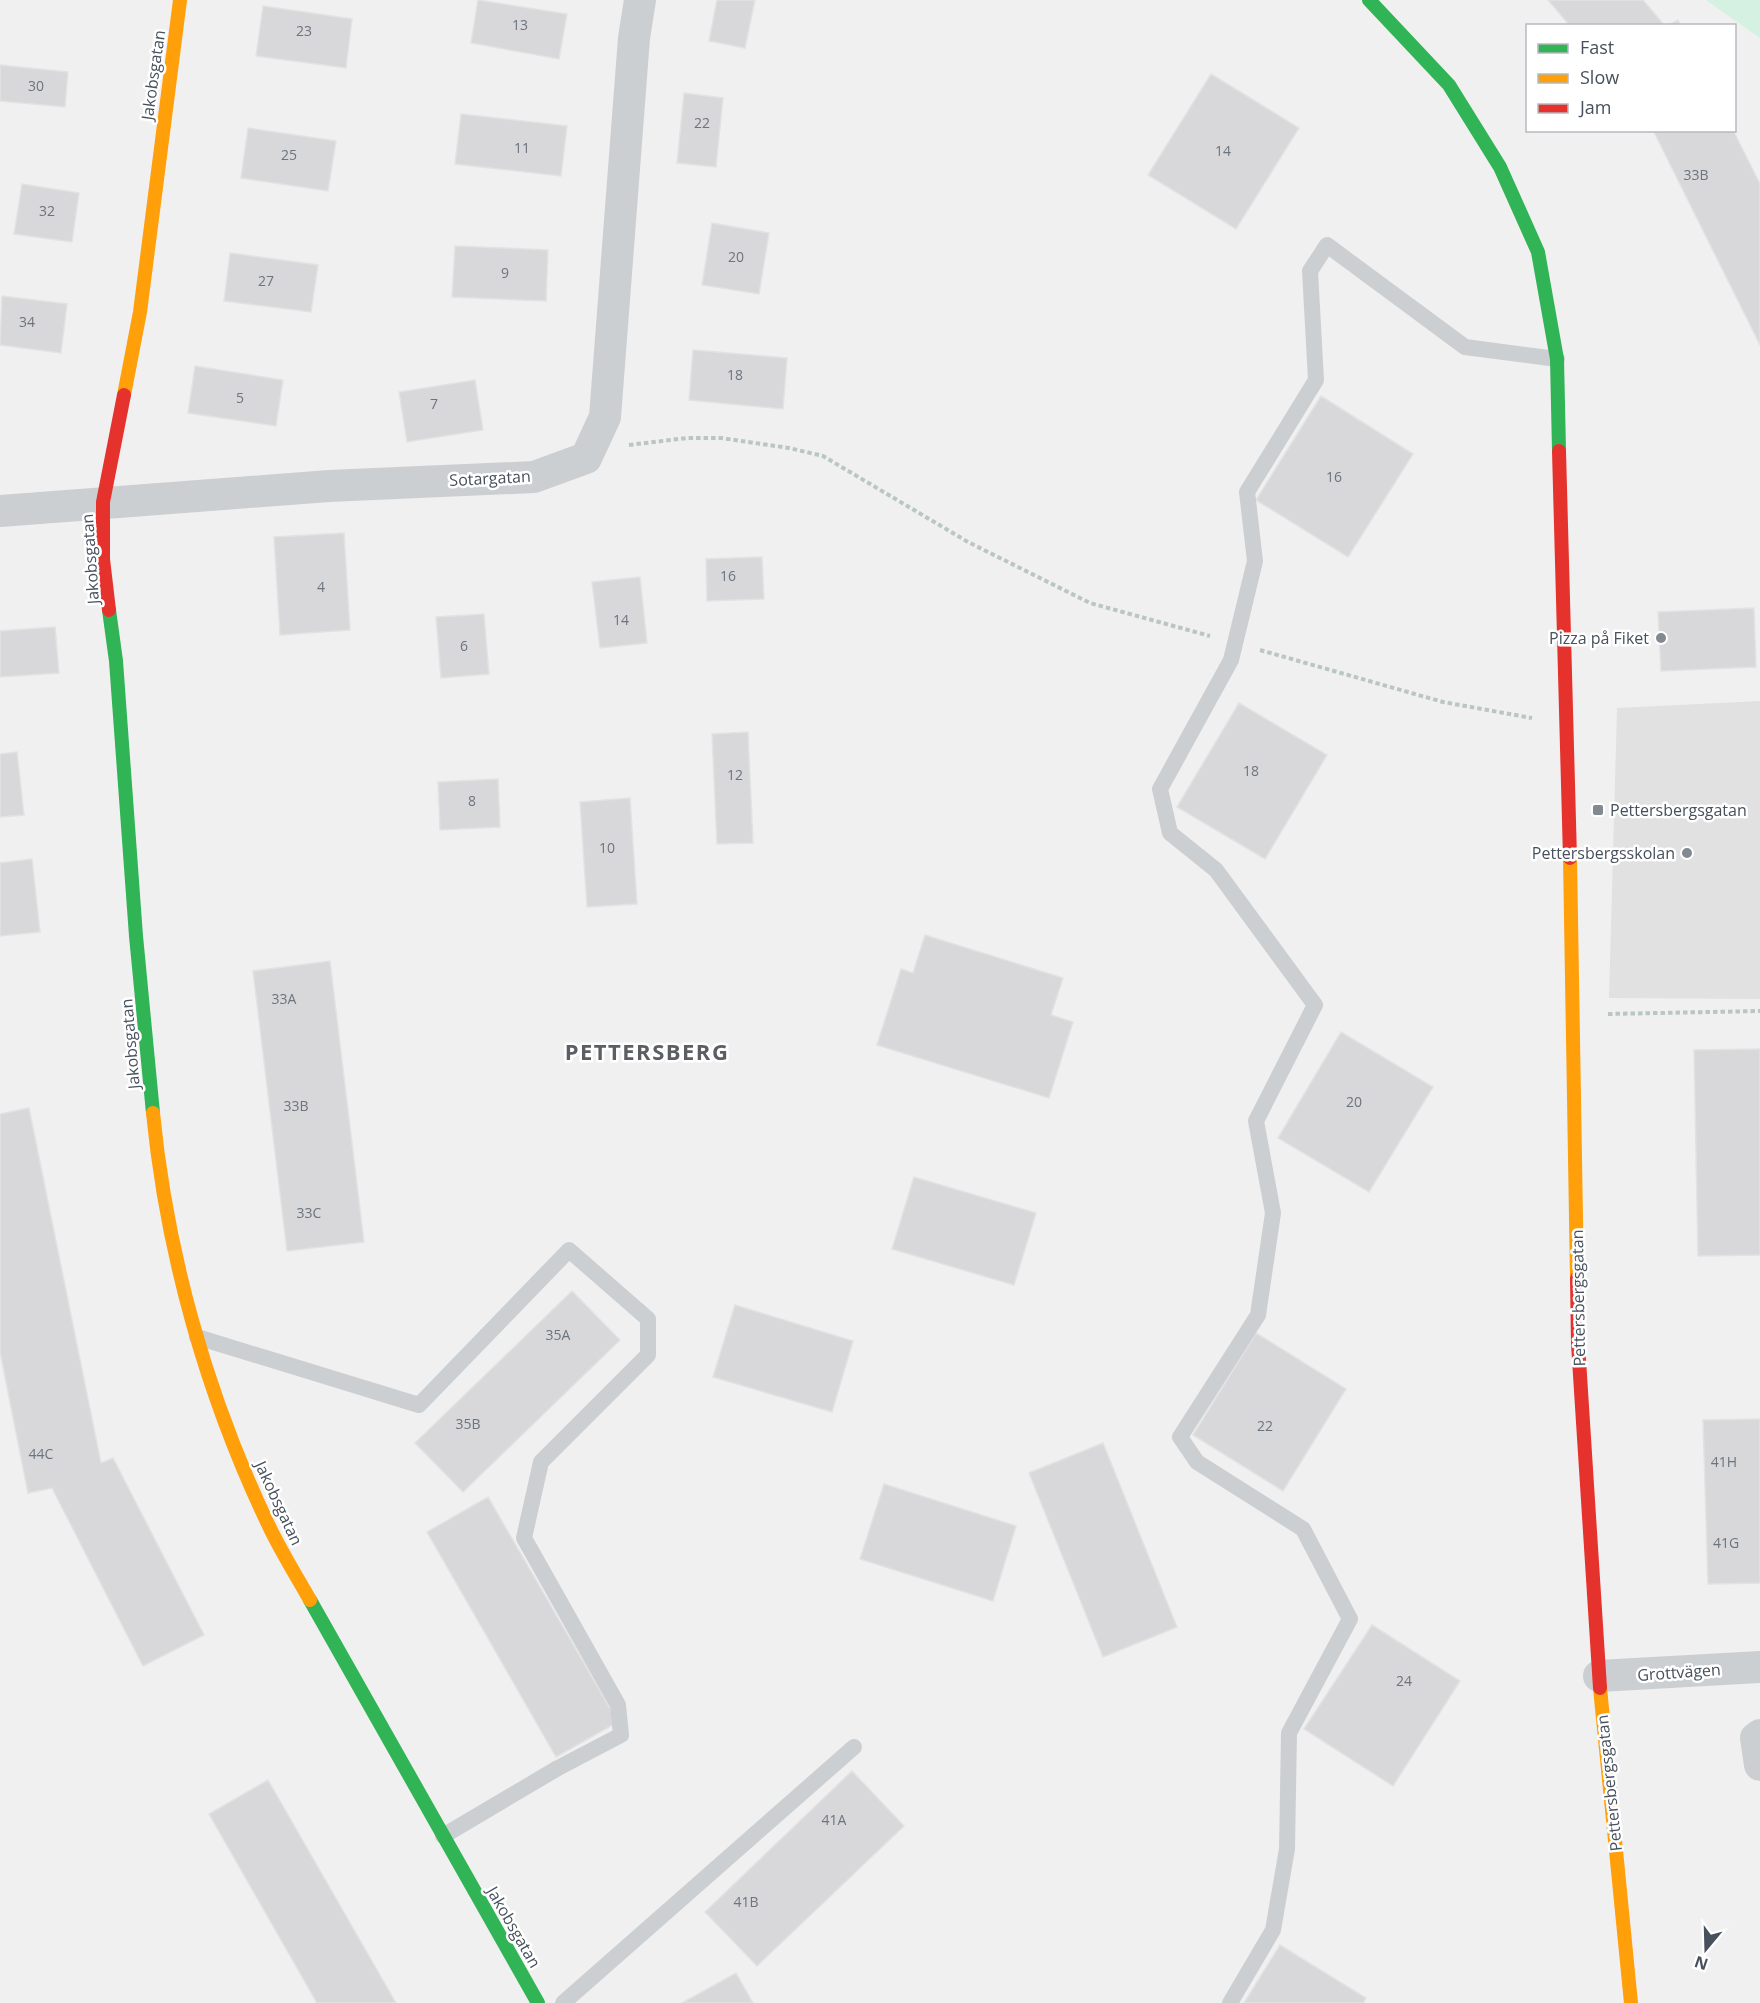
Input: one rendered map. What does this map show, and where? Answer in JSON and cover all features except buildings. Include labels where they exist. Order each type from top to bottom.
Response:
[{"type":"street","name":"Jakobsgatan","points":[[180,0],[140,312],[103,502],[103,559],[116,661],[136,936],[156,1146],[180,1277],[212,1388],[268,1525],[538,2003]]},
{"type":"street","points":[[586,458],[605,417],[634,38],[640,0]]},
{"type":"street","name":"Pettersbergsgatan","points":[[1369,0],[1449,85],[1500,167],[1538,252],[1557,359],[1575,1044],[1578,1344],[1599,1676],[1631,2003]]},
{"type":"street","name":"Sotargatan","points":[[0,511],[329,486],[534,477],[586,458]]},
{"type":"street","name":"Grottvägen","points":[[1599,1676],[1760,1667]]},
{"type":"street","points":[[1760,1734],[1756,1738],[1760,1765]]},
{"type":"lane","points":[[1230,2003],[1273,1930],[1287,1848],[1289,1733],[1350,1619],[1303,1529],[1197,1462],[1180,1437],[1258,1315],[1273,1213],[1256,1121],[1315,1005],[1216,870],[1170,833],[1161,789],[1231,660],[1255,561],[1247,492],[1316,380],[1310,272],[1327,245],[1465,347],[1557,359]]},
{"type":"lane","points":[[197,1337],[419,1405],[569,1250],[648,1319],[648,1355],[541,1462],[524,1538],[618,1705],[621,1735],[558,1768],[443,1836]]},
{"type":"lane","points":[[563,2003],[854,1747]]},
{"type":"path","points":[[586,458],[618,447],[652,441],[710,438],[755,442],[823,456],[968,542],[1090,603],[1443,702],[1521,717],[1567,720]]},
{"type":"path","points":[[1606,1014],[1760,1011]]},
{"type":"shaded area","name":"Pettersbergsskolan","points":[[1760,701],[1760,999],[1609,998],[1617,708]]},
{"type":"green space","points":[[1706,0],[1760,0],[1760,38]]},
{"type":"traffic: fast","points":[[1369,0],[1449,85],[1500,167],[1538,252],[1557,359],[1559,451]]},
{"type":"traffic: fast","points":[[109,610],[116,661],[136,936],[153,1113]]},
{"type":"traffic: fast","points":[[310,1600],[538,2003]]},
{"type":"traffic: slow","points":[[124,395],[140,312],[180,0]]},
{"type":"traffic: slow","points":[[1570,858],[1577,1278]]},
{"type":"traffic: slow","points":[[153,1113],[159,1166],[179,1272],[208,1375],[226,1426],[268,1524],[310,1600]]},
{"type":"traffic: slow","points":[[1600,1688],[1631,2003]]},
{"type":"traffic: jam","points":[[109,610],[103,559],[103,502],[124,395]]},
{"type":"traffic: jam","points":[[1559,451],[1570,858]]},
{"type":"traffic: jam","points":[[1577,1278],[1578,1344],[1600,1688]]},
{"type":"place","name":"Pizza på Fiket","points":[[1661,638]]},
{"type":"place","name":"Pettersbergsgatan","points":[[1598,810]]},
{"type":"place","name":"Pettersbergsskolan","points":[[1687,853]]},
{"type":"district","name":"PETTERSBERG","points":[[647,1052]]}]
